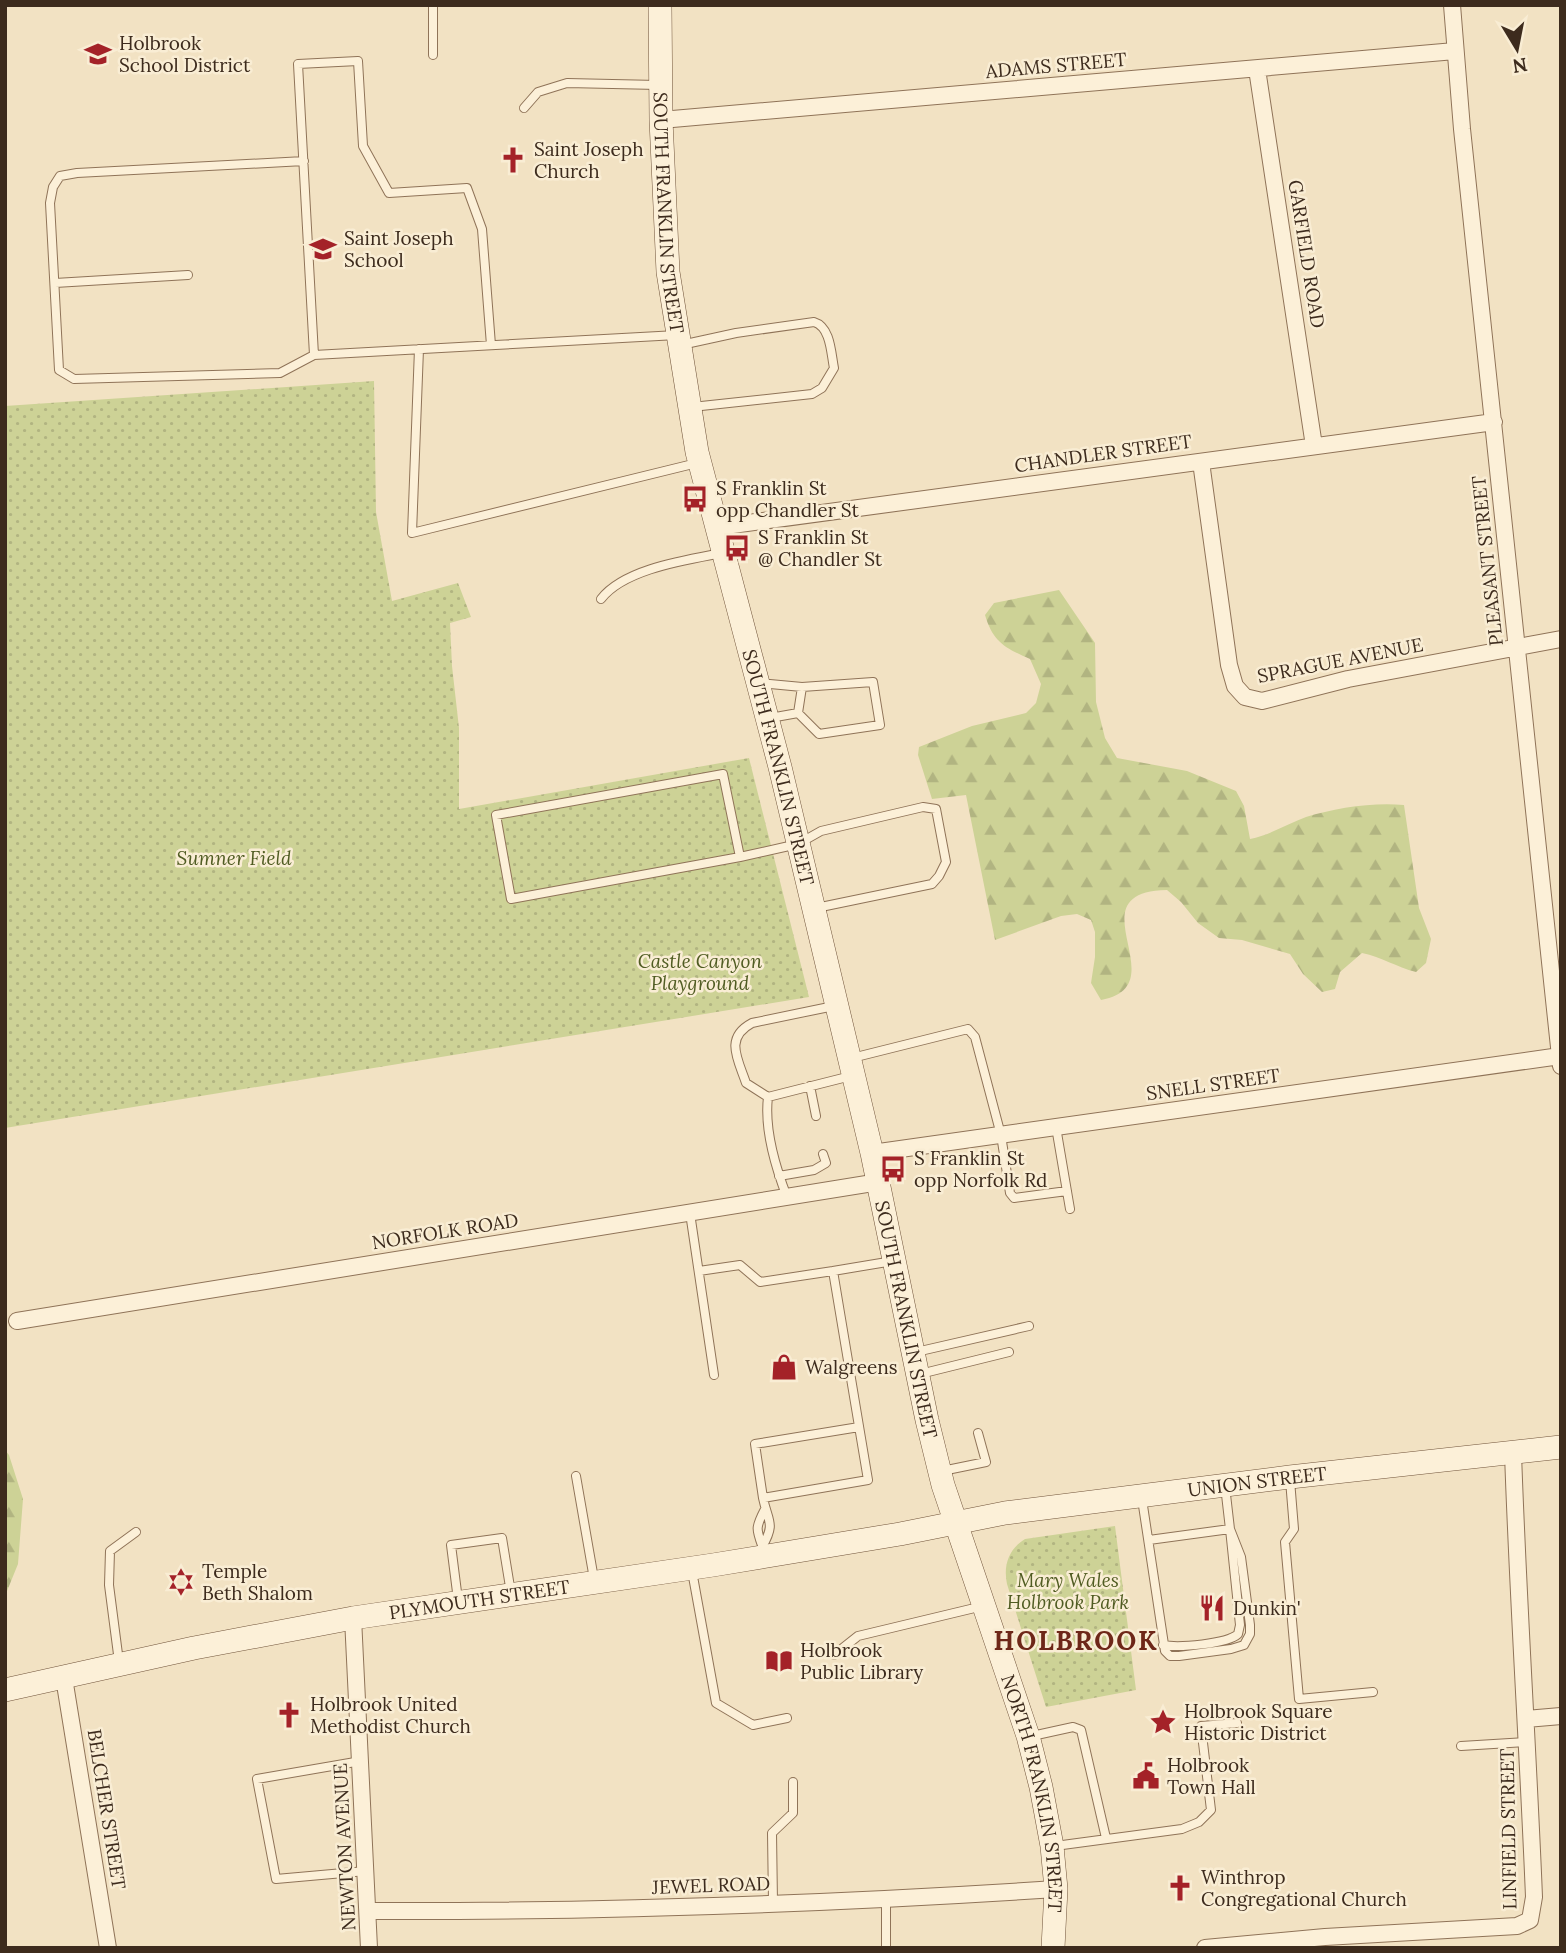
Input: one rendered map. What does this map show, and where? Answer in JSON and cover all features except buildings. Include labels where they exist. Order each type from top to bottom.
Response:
[{"type":"main road","name":"SOUTH FRANKLIN STREET","points":[[660,5],[661,120],[668,272],[700,463],[767,718],[852,1067],[896,1260],[939,1472],[954,1523]]},
{"type":"main road","name":"UNION STREET","points":[[954,1523],[1005,1513],[1225,1485],[1561,1447]]},
{"type":"main road","name":"PLYMOUTH STREET","points":[[5,1690],[194,1648],[353,1618],[691,1568],[763,1551],[954,1523]]},
{"type":"main road","name":"NORTH FRANKLIN STREET","points":[[954,1523],[1028,1736],[1042,1791],[1052,1846],[1056,1889],[1053,1948]]},
{"type":"street","name":"PLEASANT STREET","points":[[1452,5],[1560,1061]]},
{"type":"street","name":"ADAMS STREET","points":[[661,120],[1455,51]]},
{"type":"street","name":"GARFIELD ROAD","points":[[1257,69],[1314,446]]},
{"type":"street","name":"CHANDLER STREET","points":[[718,527],[1494,422]]},
{"type":"street","name":"SPRAGUE AVENUE","points":[[1201,462],[1229,665],[1235,686],[1245,697],[1262,701],[1348,679],[1517,646]]},
{"type":"street","points":[[1517,646],[1561,639]]},
{"type":"street","name":"SNELL STREET","points":[[872,1153],[1560,1061]]},
{"type":"street","name":"NORFOLK ROAD","points":[[17,1321],[879,1182]]},
{"type":"street","name":"LINFIELD STREET","points":[[1205,1948],[1325,1942],[1517,1926],[1530,1920],[1534,1897],[1527,1719],[1517,1585],[1513,1453]]},
{"type":"street","name":"NEWTON AVENUE","points":[[353,1618],[369,1948]]},
{"type":"street","name":"BELCHER STREET","points":[[64,1678],[108,1948]]},
{"type":"street","points":[[1527,1719],[1561,1716]]},
{"type":"street","name":"JEWEL ROAD","points":[[368,1911],[575,1911],[886,1899],[1056,1889]]},
{"type":"lane","points":[[433,5],[433,55]]},
{"type":"lane","points":[[314,355],[298,64],[358,61],[363,146],[389,193],[467,188],[482,229],[491,345]]},
{"type":"lane","points":[[524,108],[538,92],[567,83],[661,85]]},
{"type":"lane","points":[[304,161],[60,176],[53,187],[50,203],[59,370],[74,380],[280,373],[314,355],[491,345],[678,340],[814,322],[826,331],[834,368],[822,388],[812,394],[690,407]]},
{"type":"lane","points":[[55,283],[188,275]]},
{"type":"lane","points":[[419,349],[412,533],[700,463]]},
{"type":"lane","points":[[601,599],[608,590],[638,574],[724,552]]},
{"type":"lane","points":[[757,683],[802,687],[873,682],[880,725],[819,734],[798,713]]},
{"type":"lane","points":[[798,713],[802,687]]},
{"type":"lane","points":[[767,718],[798,713]]},
{"type":"lane","points":[[740,857],[723,774],[496,815],[511,899],[740,857],[798,844],[821,831],[923,807],[936,809],[940,816],[946,862],[932,884],[814,909]]},
{"type":"lane","points":[[837,1005],[752,1023],[742,1028],[734,1042],[746,1083],[768,1097],[810,1086],[852,1067],[968,1029],[975,1037],[1001,1135],[1010,1193],[1014,1198],[1067,1191]]},
{"type":"lane","points":[[810,1086],[816,1116]]},
{"type":"lane","points":[[768,1097],[767,1111],[775,1164],[787,1197]]},
{"type":"lane","points":[[1056,1127],[1070,1209]]},
{"type":"lane","points":[[779,1176],[820,1168],[826,1163],[824,1154]]},
{"type":"lane","points":[[690,1213],[714,1375]]},
{"type":"lane","points":[[699,1271],[740,1265],[760,1282],[896,1260]]},
{"type":"lane","points":[[763,1498],[868,1480],[833,1271]]},
{"type":"lane","points":[[916,1363],[1029,1326]]},
{"type":"lane","points":[[916,1363],[1009,1352]]},
{"type":"lane","points":[[763,1551],[771,1525],[765,1509],[755,1444],[859,1427]]},
{"type":"lane","points":[[939,1472],[986,1462],[978,1433]]},
{"type":"lane","points":[[576,1476],[595,1582]]},
{"type":"lane","points":[[1290,1477],[1294,1529],[1285,1542],[1299,1699],[1373,1692]]},
{"type":"lane","points":[[1142,1496],[1163,1646],[1168,1655],[1236,1649],[1244,1645],[1250,1625],[1241,1557],[1230,1529],[1225,1485]]},
{"type":"lane","points":[[763,1551],[757,1525],[765,1509]]},
{"type":"lane","points":[[1149,1540],[1230,1529]]},
{"type":"lane","points":[[119,1665],[109,1585],[110,1551],[136,1532]]},
{"type":"lane","points":[[458,1601],[451,1545],[502,1538],[511,1593]]},
{"type":"lane","points":[[691,1568],[716,1703],[753,1725],[787,1718]]},
{"type":"lane","points":[[834,1655],[858,1636],[983,1606]]},
{"type":"lane","points":[[1052,1846],[1182,1829],[1199,1822],[1211,1810],[1201,1726],[1237,1723]]},
{"type":"lane","points":[[1028,1736],[1073,1727],[1081,1730],[1106,1838]]},
{"type":"lane","points":[[1461,1746],[1527,1742]]},
{"type":"lane","points":[[361,1761],[257,1779],[276,1879],[366,1871]]},
{"type":"lane","points":[[773,1903],[772,1833],[793,1813],[793,1782]]},
{"type":"lane","points":[[886,1899],[886,1948]]},
{"type":"green space","name":"Sumner Field","points":[[374,381],[376,512],[392,601],[458,583],[471,617],[450,623],[459,728],[459,809],[749,758],[809,997],[5,1128],[5,406]]},
{"type":"green space","points":[[1059,590],[1095,643],[1096,702],[1105,738],[1117,758],[1187,771],[1236,791],[1244,806],[1250,839],[1329,811],[1354,806],[1404,805],[1419,908],[1431,939],[1426,963],[1416,972],[1362,953],[1340,972],[1335,989],[1322,992],[1303,974],[1290,954],[1242,940],[1219,938],[1198,923],[1167,890],[1140,895],[1127,906],[1124,922],[1131,960],[1131,977],[1122,991],[1101,1000],[1091,983],[1095,932],[1091,920],[1077,914],[1061,916],[995,940],[966,795],[932,799],[918,755],[919,747],[972,726],[1026,713],[1036,703],[1041,684],[1030,659],[1001,643],[992,632],[985,615],[994,603]]},
{"type":"green space","points":[[5,1450],[23,1499],[18,1564],[5,1596]]},
{"type":"green space","name":"Mary Wales Holbrook Park","points":[[1115,1526],[1136,1690],[1046,1707],[1007,1584],[1008,1558],[1025,1539]]},
{"type":"place","name":"Holbrook School District","points":[[98,54]]},
{"type":"place","name":"Saint Joseph Church","points":[[513,160]]},
{"type":"place","name":"Saint Joseph School","points":[[323,249]]},
{"type":"place","name":"S Franklin St opp Chandler St","points":[[695,499]]},
{"type":"place","name":"S Franklin St @ Chandler St","points":[[737,548]]},
{"type":"place","name":"S Franklin St opp Norfolk Rd","points":[[893,1169]]},
{"type":"place","name":"Walgreens","points":[[784,1367]]},
{"type":"place","name":"Temple Beth Shalom","points":[[181,1582]]},
{"type":"place","name":"Dunkin'","points":[[1212,1608]]},
{"type":"place","name":"Holbrook Public Library","points":[[779,1661]]},
{"type":"place","name":"Holbrook United Methodist Church","points":[[289,1715]]},
{"type":"place","name":"Holbrook Square Historic District","points":[[1163,1722]]},
{"type":"place","name":"Holbrook Town Hall","points":[[1146,1776]]},
{"type":"place","name":"Winthrop Congregational Church","points":[[1180,1888]]},
{"type":"district","name":"HOLBROOK","points":[[1076,1640]]},
{"type":"park label","name":"Castle Canyon Playground","points":[[700,972]]}]
